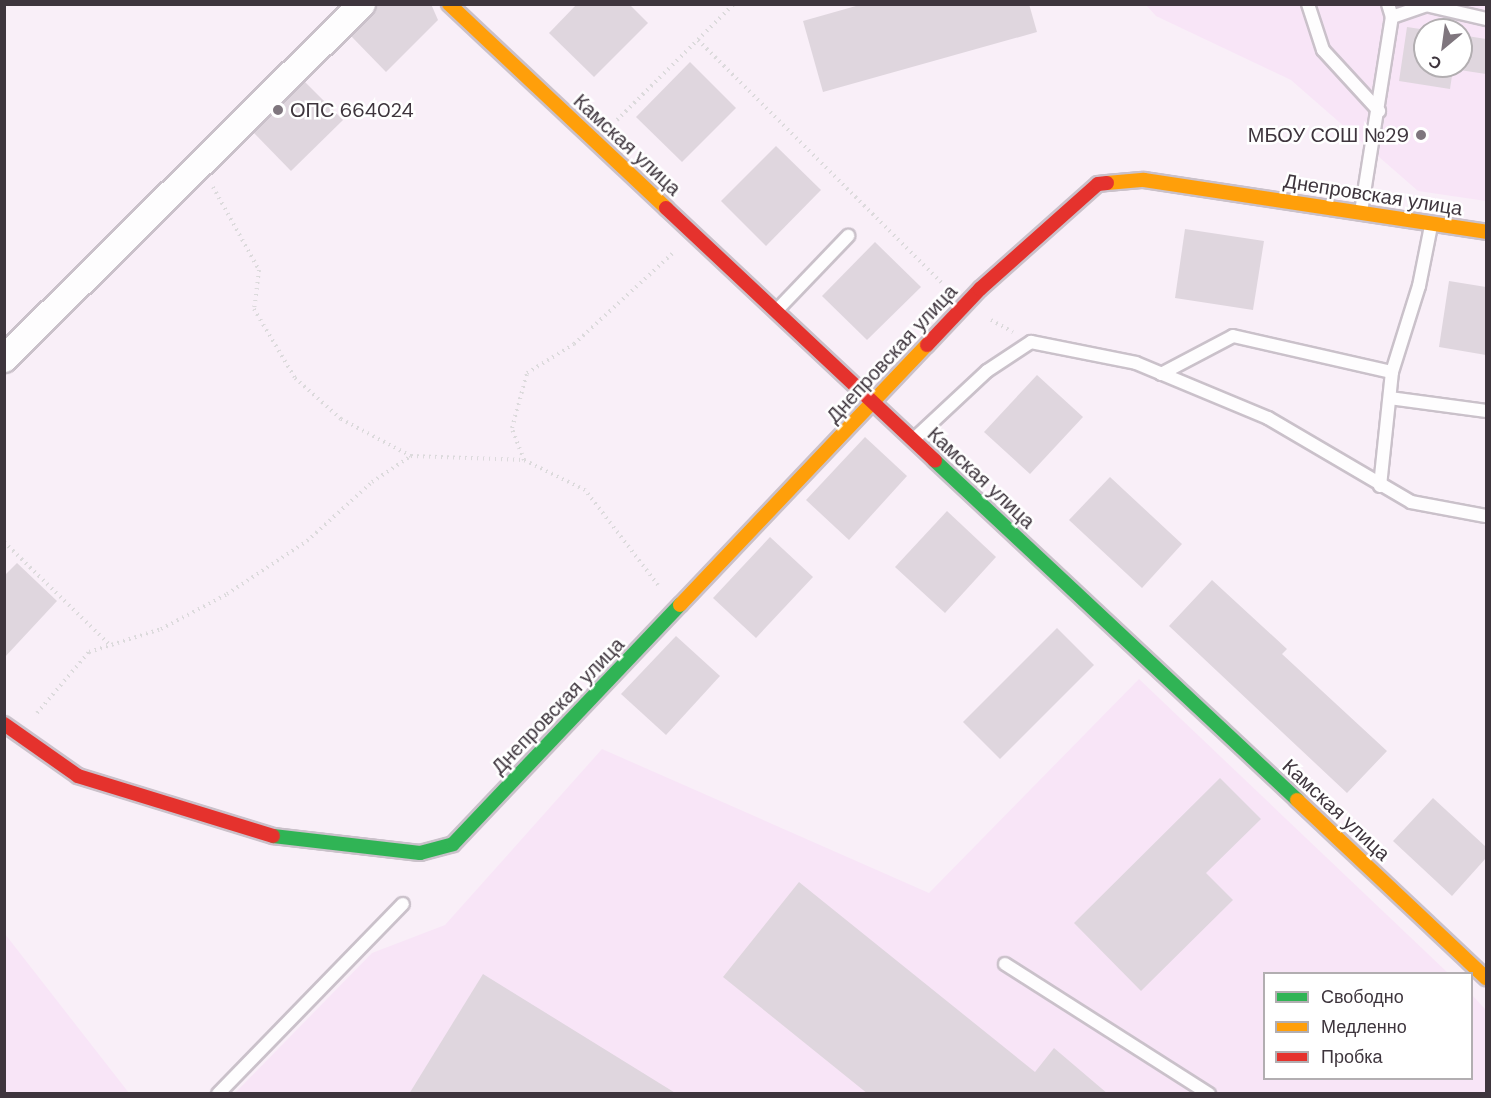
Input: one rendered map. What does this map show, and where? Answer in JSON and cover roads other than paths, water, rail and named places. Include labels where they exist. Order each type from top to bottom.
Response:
[{"type":"street","points":[[4,359],[362,4]]},
{"type":"street","name":"Камская улица","points":[[450,4],[873,404],[1483,968]]},
{"type":"street","name":"Днепровская улица","points":[[4,724],[78,776],[256,834],[420,853],[453,844],[980,289],[1098,184],[1144,180],[1486,232]]},
{"type":"lane","points":[[1308,4],[1323,50],[1379,111]]},
{"type":"lane","points":[[1360,213],[1379,111],[1390,11],[1427,5],[1486,19]]},
{"type":"lane","points":[[1380,486],[1392,372],[1419,286],[1431,224]]},
{"type":"lane","points":[[776,311],[848,236]]},
{"type":"lane","points":[[1161,374],[1233,336],[1392,372]]},
{"type":"lane","points":[[912,440],[987,371],[1031,342],[1136,363],[1268,418],[1380,486],[1411,502],[1486,516]]},
{"type":"lane","points":[[1389,398],[1486,411]]},
{"type":"lane","points":[[218,1094],[403,904]]},
{"type":"lane","points":[[1005,964],[1209,1094]]},
{"type":"place","name":"ОПС 664024","points":[[278,110]]},
{"type":"place","name":"МБОУ СОШ №29","points":[[1421,135]]}]
